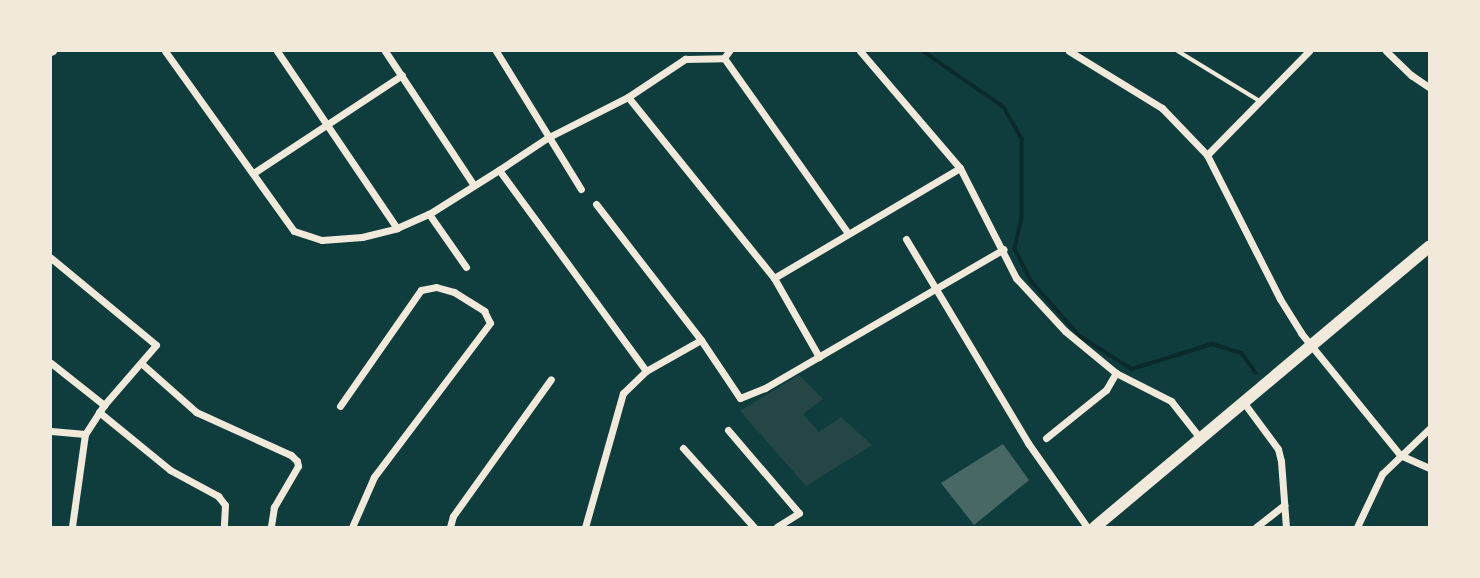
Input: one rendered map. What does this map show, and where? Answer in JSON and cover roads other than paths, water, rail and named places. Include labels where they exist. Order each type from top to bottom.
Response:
[{"type":"main road","points":[[1095,527],[1429,247]]},
{"type":"street","points":[[165,51],[295,231],[322,240],[362,237],[397,228],[429,214],[547,138],[628,97],[685,59],[726,54],[848,233]]},
{"type":"street","points":[[277,51],[397,228]]},
{"type":"street","points":[[385,51],[473,184]]},
{"type":"street","points":[[496,51],[547,138],[581,189]]},
{"type":"street","points":[[860,51],[960,168],[1004,249],[1016,278],[1065,331],[1116,373],[1171,401],[1200,438]]},
{"type":"street","points":[[1069,51],[1162,108],[1207,155],[1280,299],[1311,346],[1400,455],[1429,468]]},
{"type":"street","points":[[1207,155],[1310,51]]},
{"type":"street","points":[[1386,51],[1411,75],[1429,87]]},
{"type":"street","points":[[255,173],[328,127],[402,75]]},
{"type":"street","points":[[628,97],[774,278],[819,357]]},
{"type":"street","points":[[774,278],[960,168]]},
{"type":"street","points":[[499,170],[646,371]]},
{"type":"street","points":[[596,204],[701,340],[740,398],[765,388],[1004,249]]},
{"type":"street","points":[[429,214],[466,267]]},
{"type":"street","points":[[906,239],[1028,443],[1087,527]]},
{"type":"street","points":[[51,258],[156,345],[102,409],[85,434],[72,527]]},
{"type":"street","points":[[340,406],[421,290],[436,288],[454,292],[484,311],[490,323],[373,477],[352,527]]},
{"type":"street","points":[[585,527],[623,393],[646,371],[701,340]]},
{"type":"street","points":[[51,363],[170,470],[218,496],[225,505],[224,527]]},
{"type":"street","points":[[141,363],[196,412],[291,455],[297,461],[298,466],[274,506],[271,527]]},
{"type":"street","points":[[1046,438],[1106,390],[1116,373]]},
{"type":"street","points":[[450,527],[453,516],[551,379]]},
{"type":"street","points":[[1244,403],[1278,449],[1286,527]]},
{"type":"street","points":[[1357,527],[1381,474],[1429,429]]},
{"type":"street","points":[[728,430],[799,513],[777,527]]},
{"type":"street","points":[[51,431],[85,434]]},
{"type":"street","points":[[683,448],[754,527]]},
{"type":"street","points":[[1256,527],[1283,505]]},
{"type":"lane","points":[[1178,51],[1261,102]]},
{"type":"waterway","points":[[923,51],[1004,107],[1022,140],[1022,218],[1015,249],[1031,281],[1080,336],[1132,369],[1212,344],[1242,353],[1256,373]]}]
